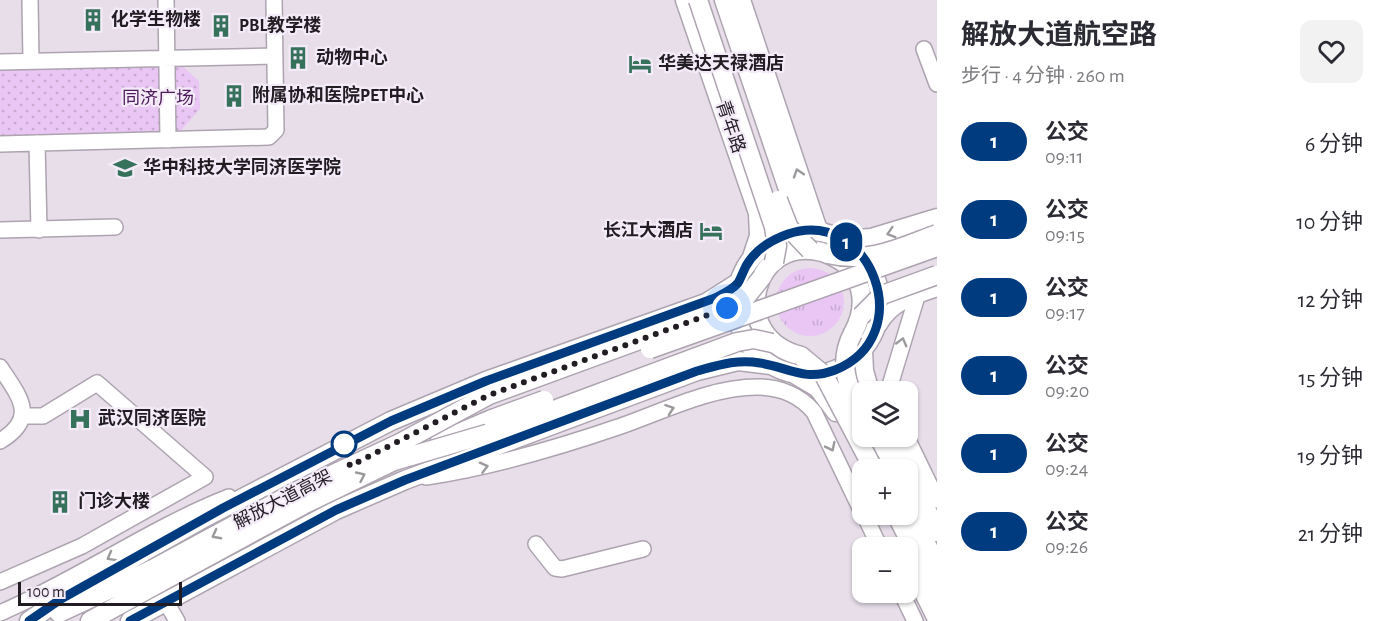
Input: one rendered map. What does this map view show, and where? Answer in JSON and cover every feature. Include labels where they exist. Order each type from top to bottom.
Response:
[{"type":"main road","name":"青年路","points":[[686,0],[755,203],[759,236],[752,257]]},
{"type":"main road","points":[[698,0],[772,219],[777,246],[774,262]]},
{"type":"main road","points":[[710,0],[784,218],[796,238],[810,250]]},
{"type":"main road","name":"青年路","points":[[724,0],[792,201],[802,217],[821,230]]},
{"type":"main road","points":[[741,0],[821,230]]},
{"type":"main road","points":[[843,240],[871,238],[937,218]]},
{"type":"main road","points":[[771,365],[752,349],[740,327],[736,303],[739,282],[752,257],[776,238],[791,233],[821,230],[843,240],[866,260],[874,274],[880,301],[877,325]]},
{"type":"main road","points":[[400,442],[489,395],[727,308],[746,297],[774,262],[790,253],[810,250],[850,258],[873,257],[937,234]]},
{"type":"main road","name":"解放大道高架","points":[[90,621],[157,575],[295,492],[400,442],[488,407],[937,247]]},
{"type":"main road","points":[[828,254],[847,266],[859,284],[861,316],[847,346],[844,362],[852,394]]},
{"type":"main road","name":"解放大道高架","points":[[41,621],[157,575],[394,461],[492,419],[937,260]]},
{"type":"main road","points":[[861,316],[882,295],[937,275]]},
{"type":"main road","points":[[762,277],[755,296],[756,316],[772,343]]},
{"type":"main road","points":[[29,621],[100,577],[277,478],[391,421],[531,365],[706,303],[739,282]]},
{"type":"main road","points":[[794,374],[808,375],[834,370],[863,350],[877,325],[891,307],[918,293],[937,287]]},
{"type":"main road","points":[[394,461],[500,430],[737,342],[754,339],[772,343],[811,361],[824,375],[867,459]]},
{"type":"main road","points":[[863,350],[867,381]]},
{"type":"main road","points":[[130,621],[336,510],[405,480],[727,362],[771,365],[809,381],[826,396],[858,459]]},
{"type":"main road","points":[[531,365],[553,426]]},
{"type":"main road","points":[[312,460],[336,510]]},
{"type":"main road","points":[[918,493],[937,532]]},
{"type":"main road","points":[[902,525],[937,595]]},
{"type":"main road","points":[[917,525],[937,566]]},
{"type":"main road","points":[[51,590],[100,577]]},
{"type":"main road","points":[[918,580],[937,619]]},
{"type":"street","points":[[30,0],[31,61]]},
{"type":"street","points":[[166,0],[168,140]]},
{"type":"street","points":[[0,144],[269,137],[276,130],[274,0]]},
{"type":"street","points":[[924,49],[937,84]]},
{"type":"street","points":[[0,62],[275,56]]},
{"type":"street","points":[[37,143],[39,230]]},
{"type":"street","points":[[0,230],[115,227]]},
{"type":"street","points":[[891,381],[918,293]]},
{"type":"street","points":[[0,367],[21,401],[22,416],[15,431],[0,441]]},
{"type":"street","points":[[0,582],[82,546],[205,477],[97,383],[43,416],[22,416]]},
{"type":"street","points":[[405,480],[480,469],[563,446],[718,392],[760,387],[793,394],[806,402],[814,412],[852,490]]},
{"type":"street","points":[[911,447],[937,500]]},
{"type":"street","points":[[0,613],[51,590],[193,511],[277,478]]},
{"type":"street","points":[[536,544],[555,568],[562,569],[643,549]]},
{"type":"street","points":[[166,602],[177,621]]},
{"type":"street","points":[[906,603],[915,621]]},
{"type":"green space","name":"同济广场","points":[[179,63],[199,81],[200,109],[178,134],[0,138],[0,67]]},
{"type":"green space","points":[[810,268],[823,270],[834,278],[842,289],[844,302],[842,315],[834,326],[823,334],[810,336],[797,334],[786,326],[778,315],[776,302],[778,289],[786,278],[797,270]]},
{"type":"bus line","name":"1","points":[[29,621],[61,599],[277,478],[391,421],[486,381],[706,303],[739,282],[752,257],[776,238],[807,231],[824,232],[835,236],[855,248],[866,260],[874,274],[879,288],[880,315],[873,335],[857,356],[834,370],[822,374],[794,374],[771,365],[738,361],[697,371],[476,456],[405,480],[336,510],[130,621]]},
{"type":"place","name":"化学生物楼","points":[[93,20]]},
{"type":"place","name":"PBL教学楼","points":[[221,26]]},
{"type":"place","name":"动物中心","points":[[298,58]]},
{"type":"place","name":"华美达天禄酒店","points":[[640,64]]},
{"type":"place","name":"附属协和医院PET中心","points":[[234,96]]},
{"type":"place","name":"华中科技大学同济医学院","points":[[125,168]]},
{"type":"place","name":"长江大酒店","points":[[711,231]]},
{"type":"place","name":"武汉同济医院","points":[[80,419]]},
{"type":"place","name":"门诊大楼","points":[[60,502]]},
{"type":"route","points":[[344,444],[350,466],[489,395],[727,308]]}]
